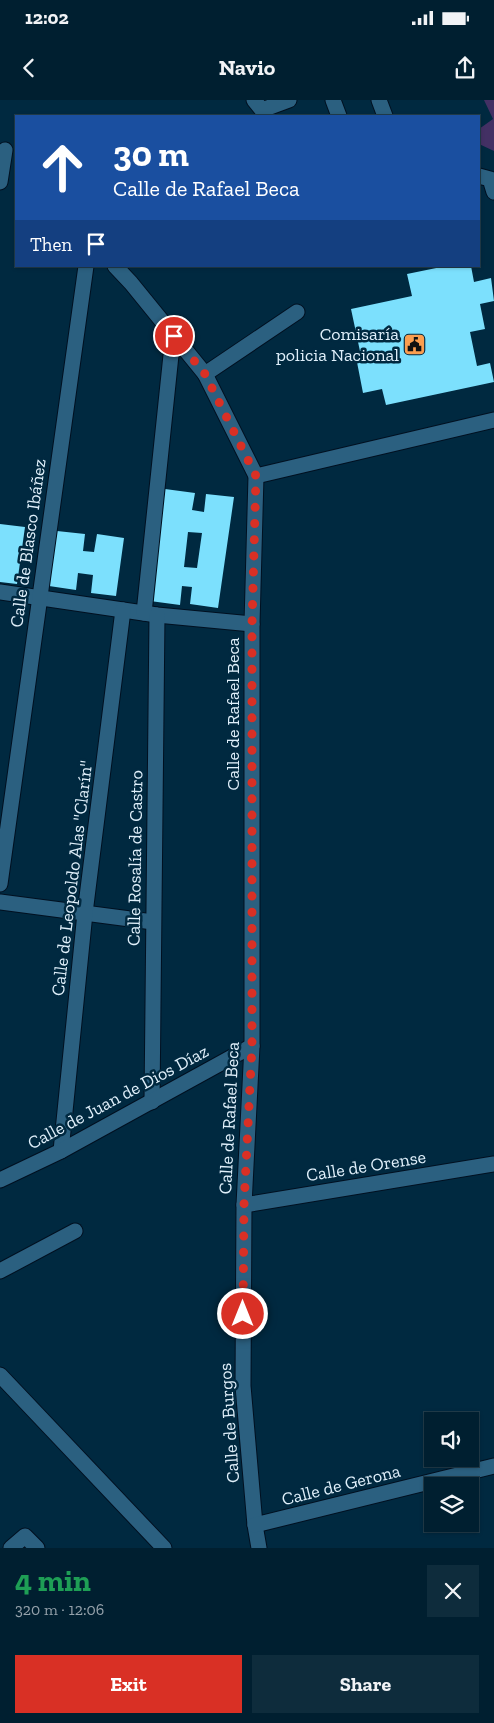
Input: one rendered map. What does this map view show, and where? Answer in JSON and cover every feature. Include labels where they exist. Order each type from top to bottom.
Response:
[{"type":"street","points":[[254,100],[262,110],[289,100]]},
{"type":"street","points":[[333,100],[339,115]]},
{"type":"street","points":[[379,100],[386,115]]},
{"type":"street","points":[[2,147],[15,161]]},
{"type":"street","points":[[0,182],[2,147]]},
{"type":"street","name":"Calle de Blasco Ibáñez","points":[[0,884],[86,267]]},
{"type":"street","name":"Calle de Rafael Beca","points":[[116,267],[205,374],[256,476],[252,624],[252,1046],[244,1205]]},
{"type":"street","points":[[205,374],[297,312]]},
{"type":"street","points":[[150,614],[174,336]]},
{"type":"street","points":[[256,476],[494,420]]},
{"type":"street","points":[[0,592],[150,614],[252,624]]},
{"type":"street","name":"Calle de Leopoldo Alas \"Clarín\"","points":[[61,1151],[85,913],[123,610]]},
{"type":"street","name":"Calle Rosalía de Castro","points":[[150,614],[152,1102]]},
{"type":"street","points":[[0,902],[152,922]]},
{"type":"street","name":"Calle de Juan de Dios Díaz","points":[[0,1180],[61,1151],[252,1046]]},
{"type":"street","name":"Calle de Orense","points":[[244,1205],[494,1164]]},
{"type":"street","name":"Calle de Burgos","points":[[244,1205],[243,1386],[255,1525],[259,1548]]},
{"type":"street","points":[[0,1271],[75,1231]]},
{"type":"street","points":[[0,1375],[164,1548]]},
{"type":"street","name":"Calle de Gerona","points":[[255,1525],[494,1466]]},
{"type":"street","points":[[11,1548],[25,1536],[37,1548]]},
{"type":"shaded area","points":[[484,100],[494,100],[494,151],[480,144],[480,128],[493,119]]},
{"type":"building","name":"Comisaría policia Nacional","points":[[441,267],[471,267],[474,282],[491,278],[494,301],[480,304],[485,329],[470,332],[477,366],[490,363],[494,382],[386,405],[382,389],[363,393],[356,357],[361,356],[351,309],[412,296],[407,274]]},
{"type":"building","points":[[165,489],[195,493],[192,510],[204,512],[206,494],[234,497],[218,608],[190,604],[192,587],[182,586],[180,605],[150,601]],"holes":[[[188,532],[202,533],[197,568],[184,567]]]},
{"type":"building","points":[[0,524],[25,527],[17,584],[0,582]]},
{"type":"building","points":[[57,531],[85,534],[83,551],[94,552],[97,534],[124,538],[116,596],[91,593],[93,575],[78,573],[76,590],[49,586]]},
{"type":"place","name":"Comisaría policia Nacional","points":[[415,344]]},
{"type":"route","points":[[174,336],[205,374],[256,476],[252,624],[252,1046],[244,1205],[243,1314]]}]
